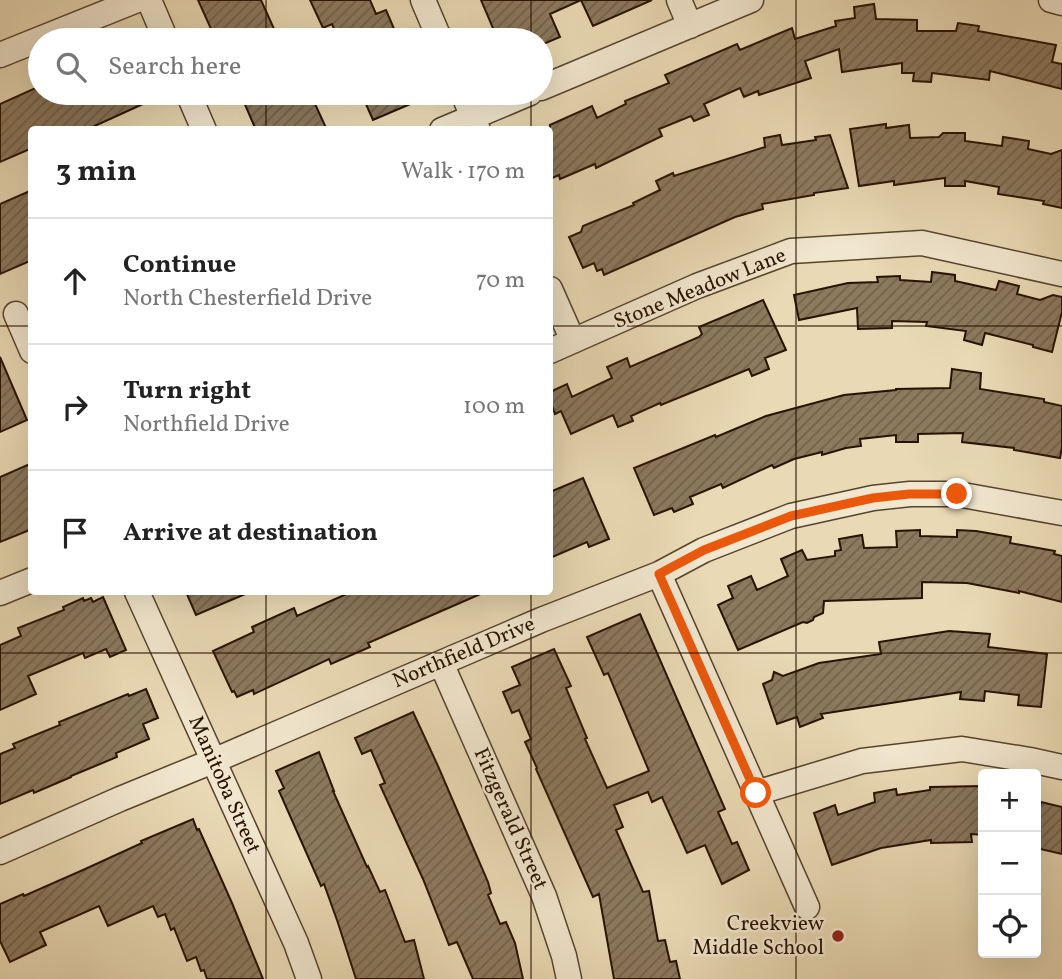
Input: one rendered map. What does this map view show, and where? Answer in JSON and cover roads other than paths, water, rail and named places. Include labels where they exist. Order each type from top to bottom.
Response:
[{"type":"street","points":[[67,28],[137,0]]},
{"type":"street","points":[[149,0],[161,28]]},
{"type":"street","points":[[423,0],[435,28]]},
{"type":"street","points":[[679,0],[690,26]]},
{"type":"street","points":[[553,83],[751,0]]},
{"type":"street","points":[[1051,0],[1062,3]]},
{"type":"street","points":[[0,55],[28,44]]},
{"type":"street","points":[[193,105],[202,126]]},
{"type":"street","points":[[468,105],[476,123],[508,105]]},
{"type":"street","name":"Stone Meadow Lane","points":[[553,350],[697,286],[791,251],[922,243],[1062,274]]},
{"type":"street","points":[[553,296],[573,341]]},
{"type":"street","points":[[16,314],[28,342]]},
{"type":"street","name":"Northfield Drive","points":[[0,852],[541,620],[659,574],[704,550],[791,516],[873,498],[909,494],[957,494],[1062,513]]},
{"type":"street","points":[[659,574],[807,907]]},
{"type":"street","points":[[0,593],[28,582]]},
{"type":"street","name":"Manitoba Street","points":[[138,595],[310,979]]},
{"type":"street","name":"Fitzgerald Street","points":[[441,663],[544,896],[569,979]]},
{"type":"street","points":[[756,793],[862,761],[962,748],[1062,767]]},
{"type":"place","name":"Creekview Middle School","points":[[838,936]]}]
